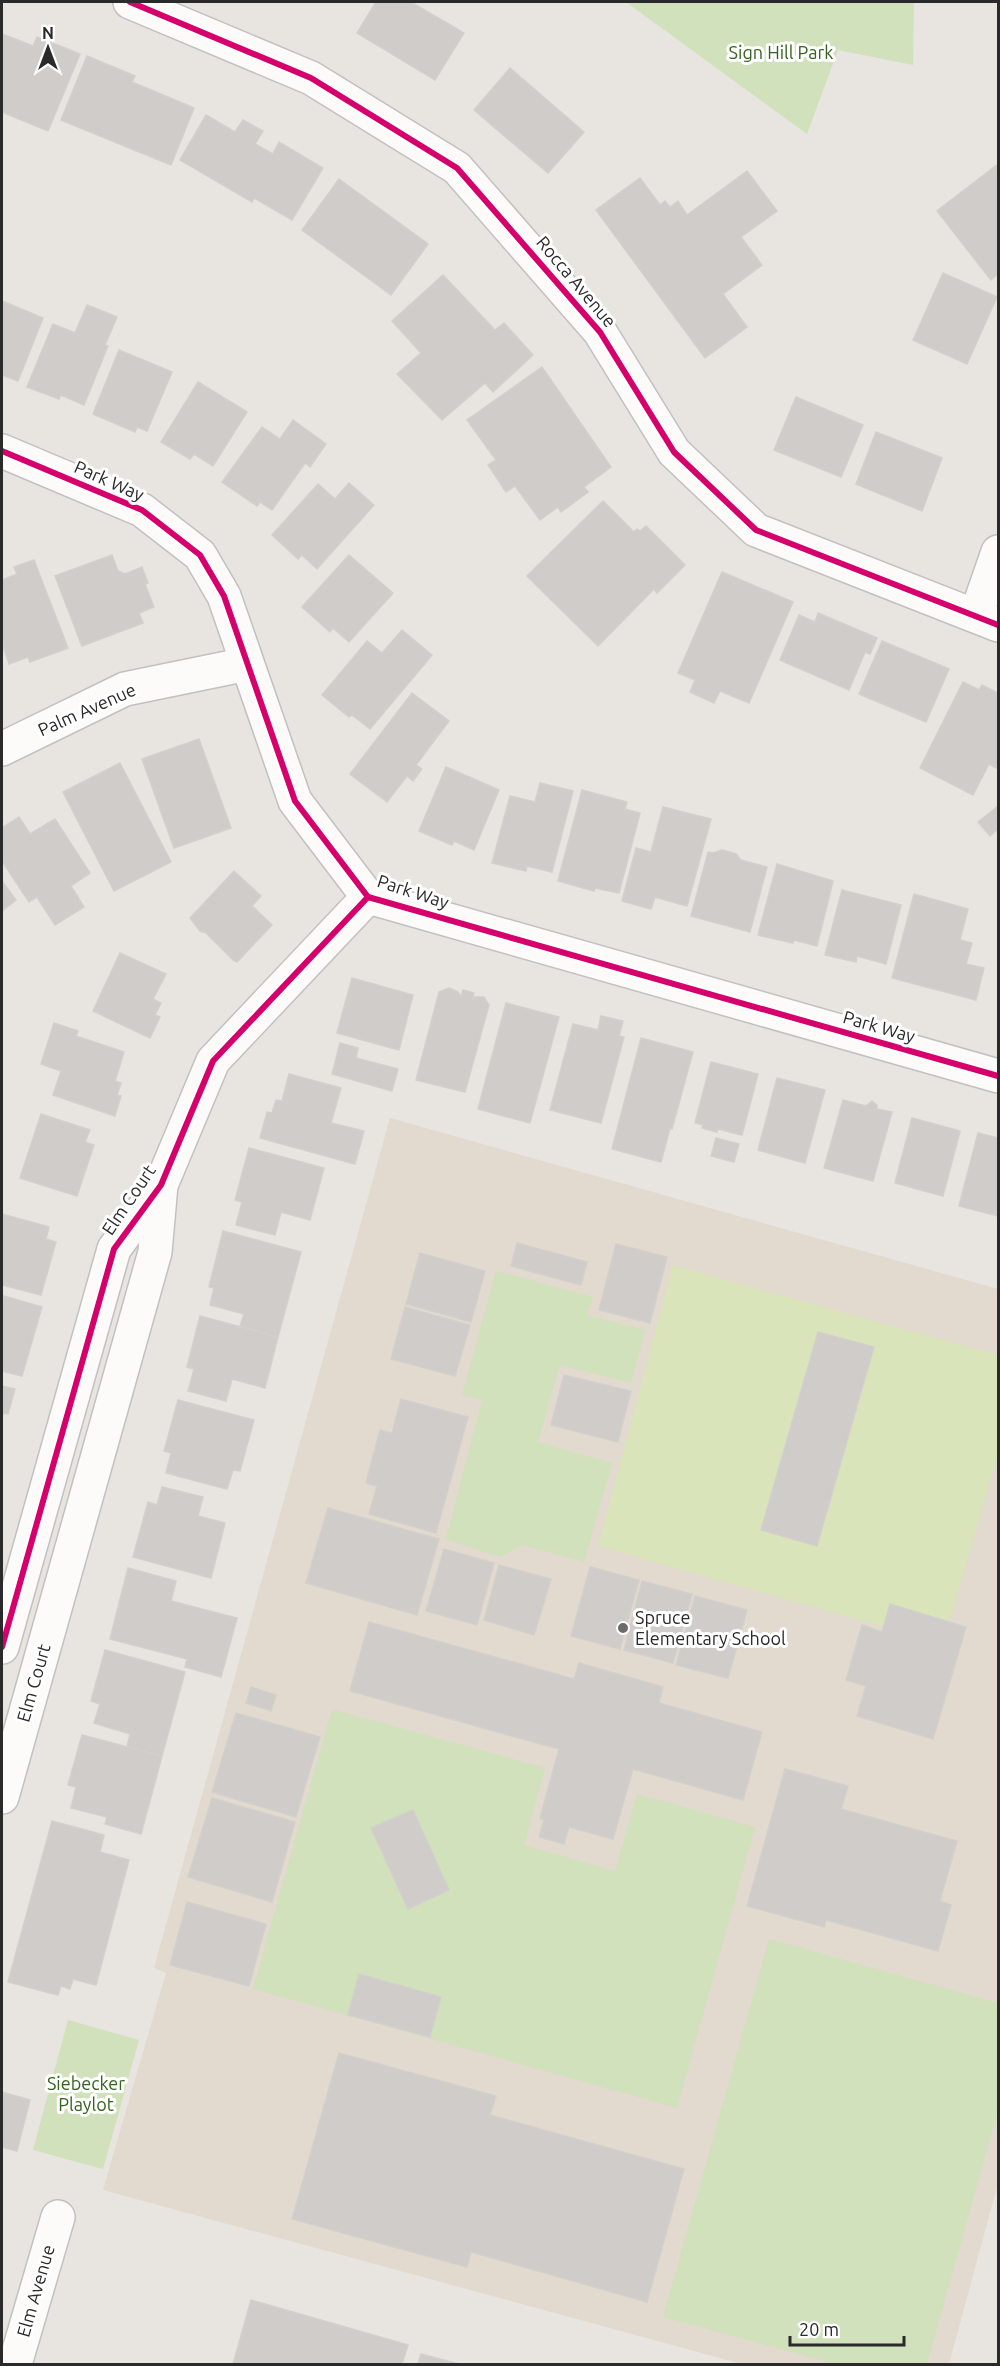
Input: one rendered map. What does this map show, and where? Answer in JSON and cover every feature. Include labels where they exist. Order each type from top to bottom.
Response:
[{"type":"street","name":"Rocca Avenue","points":[[130,2],[311,78],[458,168],[600,332],[674,452],[756,530],[987,620]]},
{"type":"street","name":"Park Way","points":[[2,451],[142,510],[200,555],[224,596],[295,801],[368,897],[999,1076]]},
{"type":"street","points":[[987,620],[999,552]]},
{"type":"street","name":"Palm Avenue","points":[[2,749],[125,689],[247,663]]},
{"type":"street","name":"Elm Court","points":[[2,1647],[114,1249],[161,1185],[213,1061],[368,897]]},
{"type":"street","name":"Elm Court","points":[[2,1797],[155,1252],[161,1185]]},
{"type":"street","name":"Elm Avenue","points":[[15,2364],[58,2217]]},
{"type":"shaded area","name":"Spruce Elementary School","points":[[390,1118],[998,1289],[998,2183],[949,2364],[742,2364],[103,2190],[166,1973],[154,1968]]},
{"type":"green space","name":"Sign Hill Park","points":[[626,2],[914,2],[913,65],[838,50],[807,134]]},
{"type":"green space","points":[[673,1265],[998,1355],[998,1454],[943,1644],[598,1546]]},
{"type":"green space","points":[[496,1271],[593,1297],[587,1315],[645,1330],[631,1383],[560,1365],[538,1442],[612,1463],[584,1562],[522,1545],[500,1557],[446,1539],[482,1400],[462,1395]]},
{"type":"green space","points":[[332,1709],[545,1768],[524,1845],[615,1871],[637,1794],[755,1827],[677,2108],[253,1989]]},
{"type":"green space","points":[[769,1939],[998,2003],[998,2110],[927,2364],[835,2364],[663,2317]]},
{"type":"green space","name":"Siebecker Playlot","points":[[68,2020],[139,2040],[103,2169],[33,2150]]},
{"type":"building","points":[[376,2],[411,2],[464,33],[435,80],[357,33]]},
{"type":"building","points":[[2,34],[33,46],[37,37],[80,54],[48,131],[2,112]]},
{"type":"building","points":[[87,56],[135,76],[132,82],[194,108],[171,165],[61,120]]},
{"type":"building","points":[[510,68],[584,132],[548,173],[474,110]]},
{"type":"building","points":[[206,115],[235,132],[243,120],[263,131],[255,144],[273,154],[279,142],[323,168],[292,220],[254,198],[252,202],[180,160]]},
{"type":"building","points":[[998,164],[998,274],[991,280],[937,211]]},
{"type":"building","points":[[747,171],[777,211],[741,237],[762,265],[723,294],[747,327],[705,358],[596,210],[640,178],[660,205],[665,201],[670,207],[678,201],[687,215]]},
{"type":"building","points":[[339,179],[428,244],[391,295],[302,230]]},
{"type":"building","points":[[943,273],[997,297],[967,364],[913,340]]},
{"type":"building","points":[[443,275],[495,330],[504,323],[533,355],[493,392],[485,383],[442,420],[397,374],[421,353],[392,321]]},
{"type":"building","points":[[2,301],[43,318],[18,381],[2,375]]},
{"type":"building","points":[[87,305],[117,317],[84,405],[61,395],[59,399],[27,387],[53,324],[75,333]]},
{"type":"building","points":[[119,350],[172,372],[147,431],[137,427],[135,432],[93,414]]},
{"type":"building","points":[[542,367],[611,467],[584,487],[588,492],[561,512],[558,507],[540,520],[515,486],[506,492],[488,465],[496,460],[467,420]]},
{"type":"building","points":[[198,382],[247,412],[213,466],[194,454],[190,459],[161,442]]},
{"type":"building","points":[[796,397],[863,425],[841,477],[774,450]]},
{"type":"building","points":[[293,420],[326,444],[310,467],[305,463],[272,510],[260,502],[257,506],[222,482],[262,427],[280,439]]},
{"type":"building","points":[[876,432],[942,458],[922,511],[856,484]]},
{"type":"building","points":[[349,483],[374,505],[317,569],[302,555],[298,559],[272,535],[318,484],[335,499]]},
{"type":"building","points":[[603,501],[634,532],[646,526],[685,565],[657,593],[654,589],[598,646],[527,576]]},
{"type":"building","points":[[112,555],[118,571],[125,574],[142,567],[148,583],[145,584],[154,607],[139,613],[143,623],[82,646],[55,576]]},
{"type":"building","points":[[349,555],[393,593],[349,642],[333,628],[330,632],[302,607]]},
{"type":"building","points":[[34,560],[68,648],[30,662],[28,657],[9,664],[2,643],[2,580],[17,574],[14,567]]},
{"type":"building","points":[[722,572],[793,602],[749,703],[720,691],[714,703],[690,692],[695,680],[678,673]]},
{"type":"building","points":[[818,613],[877,638],[870,654],[865,652],[849,690],[780,660],[799,615],[815,622]]},
{"type":"building","points":[[402,630],[432,655],[370,729],[352,715],[349,717],[322,695],[367,641],[382,653]]},
{"type":"building","points":[[882,641],[949,669],[926,722],[859,694]]},
{"type":"building","points":[[963,682],[979,690],[982,685],[998,693],[998,769],[989,764],[973,795],[920,768]]},
{"type":"building","points":[[412,693],[449,721],[416,765],[422,769],[413,781],[407,776],[387,802],[350,774]]},
{"type":"building","points":[[199,739],[231,828],[174,848],[142,759]]},
{"type":"building","points":[[120,763],[171,862],[114,891],[63,792]]},
{"type":"building","points":[[446,767],[499,790],[474,850],[454,841],[452,845],[419,831]]},
{"type":"building","points":[[540,783],[573,791],[552,872],[527,866],[526,871],[492,863],[510,796],[535,802]]},
{"type":"building","points":[[582,790],[627,802],[625,809],[640,813],[619,893],[595,888],[594,891],[558,881]]},
{"type":"building","points":[[998,806],[998,829],[990,836],[978,822]]},
{"type":"building","points":[[663,807],[711,819],[687,906],[655,897],[651,909],[622,901],[636,848],[651,852]]},
{"type":"building","points":[[19,817],[30,834],[55,819],[90,873],[71,886],[84,907],[55,925],[37,897],[29,902],[2,861],[2,828]]},
{"type":"building","points":[[722,850],[736,854],[741,860],[767,867],[750,932],[691,916],[708,852]]},
{"type":"building","points":[[777,864],[833,881],[817,946],[758,935]]},
{"type":"building","points":[[234,871],[261,896],[252,906],[272,925],[237,962],[206,933],[200,931],[190,918]]},
{"type":"building","points":[[2,881],[16,900],[2,911]]},
{"type":"building","points":[[842,890],[901,905],[886,964],[857,956],[856,962],[825,955]]},
{"type":"building","points":[[914,894],[968,909],[960,940],[972,943],[966,964],[984,968],[976,1000],[892,978]]},
{"type":"building","points":[[120,953],[166,974],[153,999],[161,1003],[155,1015],[160,1017],[150,1038],[93,1011]]},
{"type":"building","points":[[352,978],[413,995],[399,1050],[337,1033]]},
{"type":"building","points":[[449,988],[458,992],[461,997],[463,990],[474,993],[472,1000],[475,997],[484,997],[489,1005],[465,1092],[416,1080],[439,992]]},
{"type":"building","points":[[506,1003],[559,1017],[530,1123],[478,1109]]},
{"type":"building","points":[[601,1016],[623,1021],[619,1036],[624,1037],[601,1123],[550,1110],[573,1024],[598,1030]]},
{"type":"building","points":[[54,1023],[78,1031],[76,1036],[124,1052],[115,1081],[121,1083],[117,1095],[121,1096],[115,1116],[53,1095],[61,1071],[41,1064]]},
{"type":"building","points":[[641,1038],[693,1052],[661,1162],[612,1149]]},
{"type":"building","points":[[340,1043],[358,1048],[356,1058],[398,1069],[392,1091],[332,1074]]},
{"type":"building","points":[[711,1062],[758,1074],[742,1135],[718,1129],[717,1132],[702,1128],[703,1125],[695,1123]]},
{"type":"building","points":[[289,1074],[341,1088],[331,1123],[364,1131],[355,1164],[260,1138],[267,1112],[272,1113],[276,1100],[282,1101]]},
{"type":"building","points":[[777,1078],[825,1090],[805,1163],[758,1150]]},
{"type":"building","points":[[843,1100],[866,1106],[872,1101],[877,1105],[877,1109],[892,1112],[873,1181],[824,1168]]},
{"type":"building","points":[[41,1114],[90,1130],[85,1142],[94,1145],[77,1196],[20,1178]]},
{"type":"building","points":[[912,1118],[960,1131],[943,1196],[895,1183]]},
{"type":"building","points":[[978,1133],[998,1138],[998,1216],[959,1206]]},
{"type":"building","points":[[716,1138],[739,1144],[734,1162],[711,1156]]},
{"type":"building","points":[[249,1148],[324,1168],[310,1220],[281,1212],[275,1235],[236,1225],[242,1202],[235,1200]]},
{"type":"building","points":[[2,1214],[49,1227],[46,1239],[56,1242],[41,1295],[2,1285]]},
{"type":"building","points":[[223,1231],[301,1252],[278,1337],[240,1326],[244,1314],[210,1305],[214,1288],[209,1287]]},
{"type":"building","points":[[517,1243],[587,1262],[581,1285],[511,1266]]},
{"type":"building","points":[[616,1244],[667,1257],[650,1323],[599,1310]]},
{"type":"building","points":[[420,1253],[485,1271],[471,1322],[406,1304]]},
{"type":"building","points":[[4,1296],[42,1307],[22,1376],[2,1371]]},
{"type":"building","points":[[405,1307],[470,1325],[455,1376],[391,1359]]},
{"type":"building","points":[[200,1316],[278,1337],[265,1388],[232,1379],[226,1401],[188,1391],[194,1369],[187,1367]]},
{"type":"building","points":[[818,1332],[874,1347],[817,1546],[761,1530]]},
{"type":"building","points":[[564,1375],[631,1391],[618,1442],[551,1425]]},
{"type":"building","points":[[2,1386],[15,1389],[8,1414],[3,1413],[2,1418]]},
{"type":"building","points":[[401,1399],[468,1417],[436,1533],[369,1514],[377,1486],[366,1483],[380,1430],[392,1433]]},
{"type":"building","points":[[178,1400],[254,1420],[240,1471],[233,1470],[227,1489],[166,1473],[171,1453],[164,1451]]},
{"type":"building","points":[[162,1487],[203,1497],[198,1516],[225,1523],[211,1578],[133,1557],[148,1502],[157,1505]]},
{"type":"building","points":[[328,1508],[439,1539],[417,1615],[306,1583]]},
{"type":"building","points":[[444,1549],[494,1563],[477,1625],[426,1611]]},
{"type":"building","points":[[499,1565],[551,1579],[534,1635],[484,1620]]},
{"type":"building","points":[[590,1567],[639,1580],[620,1649],[571,1636]]},
{"type":"building","points":[[128,1568],[176,1581],[171,1601],[237,1618],[221,1677],[185,1667],[187,1659],[110,1639]]},
{"type":"building","points":[[642,1581],[692,1594],[673,1663],[624,1650]]},
{"type":"building","points":[[695,1596],[747,1610],[728,1678],[676,1665]]},
{"type":"building","points":[[890,1604],[966,1627],[933,1739],[857,1716],[866,1686],[846,1680],[862,1625],[882,1632]]},
{"type":"building","points":[[369,1622],[574,1679],[579,1663],[663,1687],[659,1703],[762,1732],[743,1800],[633,1769],[613,1839],[569,1827],[564,1844],[539,1837],[544,1820],[540,1818],[559,1749],[350,1691]]},
{"type":"building","points":[[105,1650],[185,1672],[162,1756],[127,1747],[130,1734],[94,1723],[100,1704],[91,1701]]},
{"type":"building","points":[[251,1687],[276,1695],[271,1711],[246,1703]]},
{"type":"building","points":[[236,1713],[320,1737],[296,1817],[212,1792]]},
{"type":"building","points":[[82,1735],[162,1756],[141,1834],[105,1824],[107,1817],[71,1808],[76,1787],[68,1785]]},
{"type":"building","points":[[785,1769],[848,1786],[841,1809],[957,1841],[940,1901],[951,1905],[938,1951],[826,1920],[824,1927],[747,1906]]},
{"type":"building","points":[[212,1798],[295,1822],[272,1902],[188,1877]]},
{"type":"building","points":[[413,1810],[449,1890],[408,1909],[371,1828]]},
{"type":"building","points":[[52,1821],[104,1835],[100,1852],[129,1860],[96,1985],[73,1979],[70,1989],[61,1986],[58,1995],[8,1982]]},
{"type":"building","points":[[187,1902],[266,1924],[249,1986],[170,1965]]},
{"type":"building","points":[[359,1974],[441,1997],[430,2037],[348,2015]]},
{"type":"building","points":[[339,2053],[496,2096],[490,2115],[684,2169],[647,2302],[471,2252],[467,2267],[292,2219]]},
{"type":"building","points":[[2,2092],[30,2100],[17,2151],[2,2147]]},
{"type":"building","points":[[251,2300],[408,2345],[402,2364],[233,2364]]},
{"type":"building","points":[[421,2354],[459,2364],[418,2364]]},
{"type":"cycle path","points":[[130,2],[311,78],[457,168],[600,332],[674,452],[756,530],[998,625]]},
{"type":"cycle path","points":[[2,451],[142,510],[200,555],[224,596],[295,801],[368,897],[998,1076]]},
{"type":"cycle path","points":[[2,1647],[114,1249],[161,1185],[213,1061],[368,897]]},
{"type":"place","name":"Spruce Elementary School","points":[[623,1628]]}]
